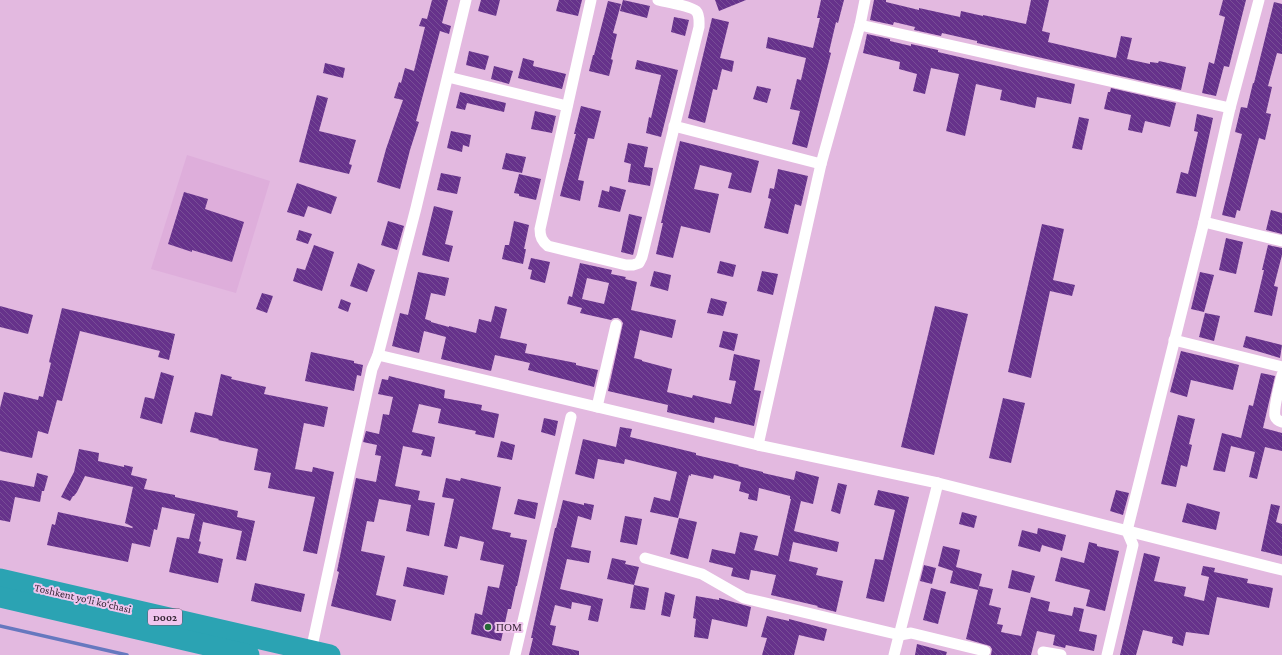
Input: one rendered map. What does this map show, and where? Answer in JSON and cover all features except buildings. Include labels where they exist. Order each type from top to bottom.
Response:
[{"type":"highway","name":"Toshkent yo‘li ko‘chasi","points":[[0,579],[320,653]]},
{"type":"highway","name":"Toshkent yo‘li ko‘chasi","points":[[0,596],[249,655]]},
{"type":"street","points":[[320,653],[372,369],[378,355],[466,0]]},
{"type":"street","points":[[590,0],[540,229],[540,236],[543,242],[548,246],[626,265],[639,263],[642,257],[699,27],[699,16],[696,11],[690,8],[658,0]]},
{"type":"street","points":[[758,445],[821,164],[860,25],[865,0]]},
{"type":"street","points":[[1107,655],[1133,545],[1126,531],[1204,222],[1230,108],[1259,0]]},
{"type":"street","points":[[860,25],[1230,108]]},
{"type":"street","points":[[448,77],[567,106]]},
{"type":"street","points":[[674,126],[821,164]]},
{"type":"street","points":[[1204,222],[1282,241]]},
{"type":"street","points":[[597,407],[616,325]]},
{"type":"street","points":[[1174,340],[1282,367]]},
{"type":"street","points":[[378,355],[758,445],[938,483],[1282,570]]},
{"type":"street","points":[[1282,375],[1275,408],[1275,415],[1278,420],[1282,422]]},
{"type":"street","points":[[515,655],[571,417]]},
{"type":"street","points":[[894,655],[938,483]]},
{"type":"street","points":[[645,558],[702,574],[744,598],[900,635],[911,633],[985,651]]},
{"type":"street","points":[[1043,652],[1062,655]]},
{"type":"shaded area","points":[[187,155],[270,181],[236,293],[151,269]]},
{"type":"waterway","points":[[0,626],[127,655]]},
{"type":"place","name":"ПОМ","points":[[488,627]]}]
